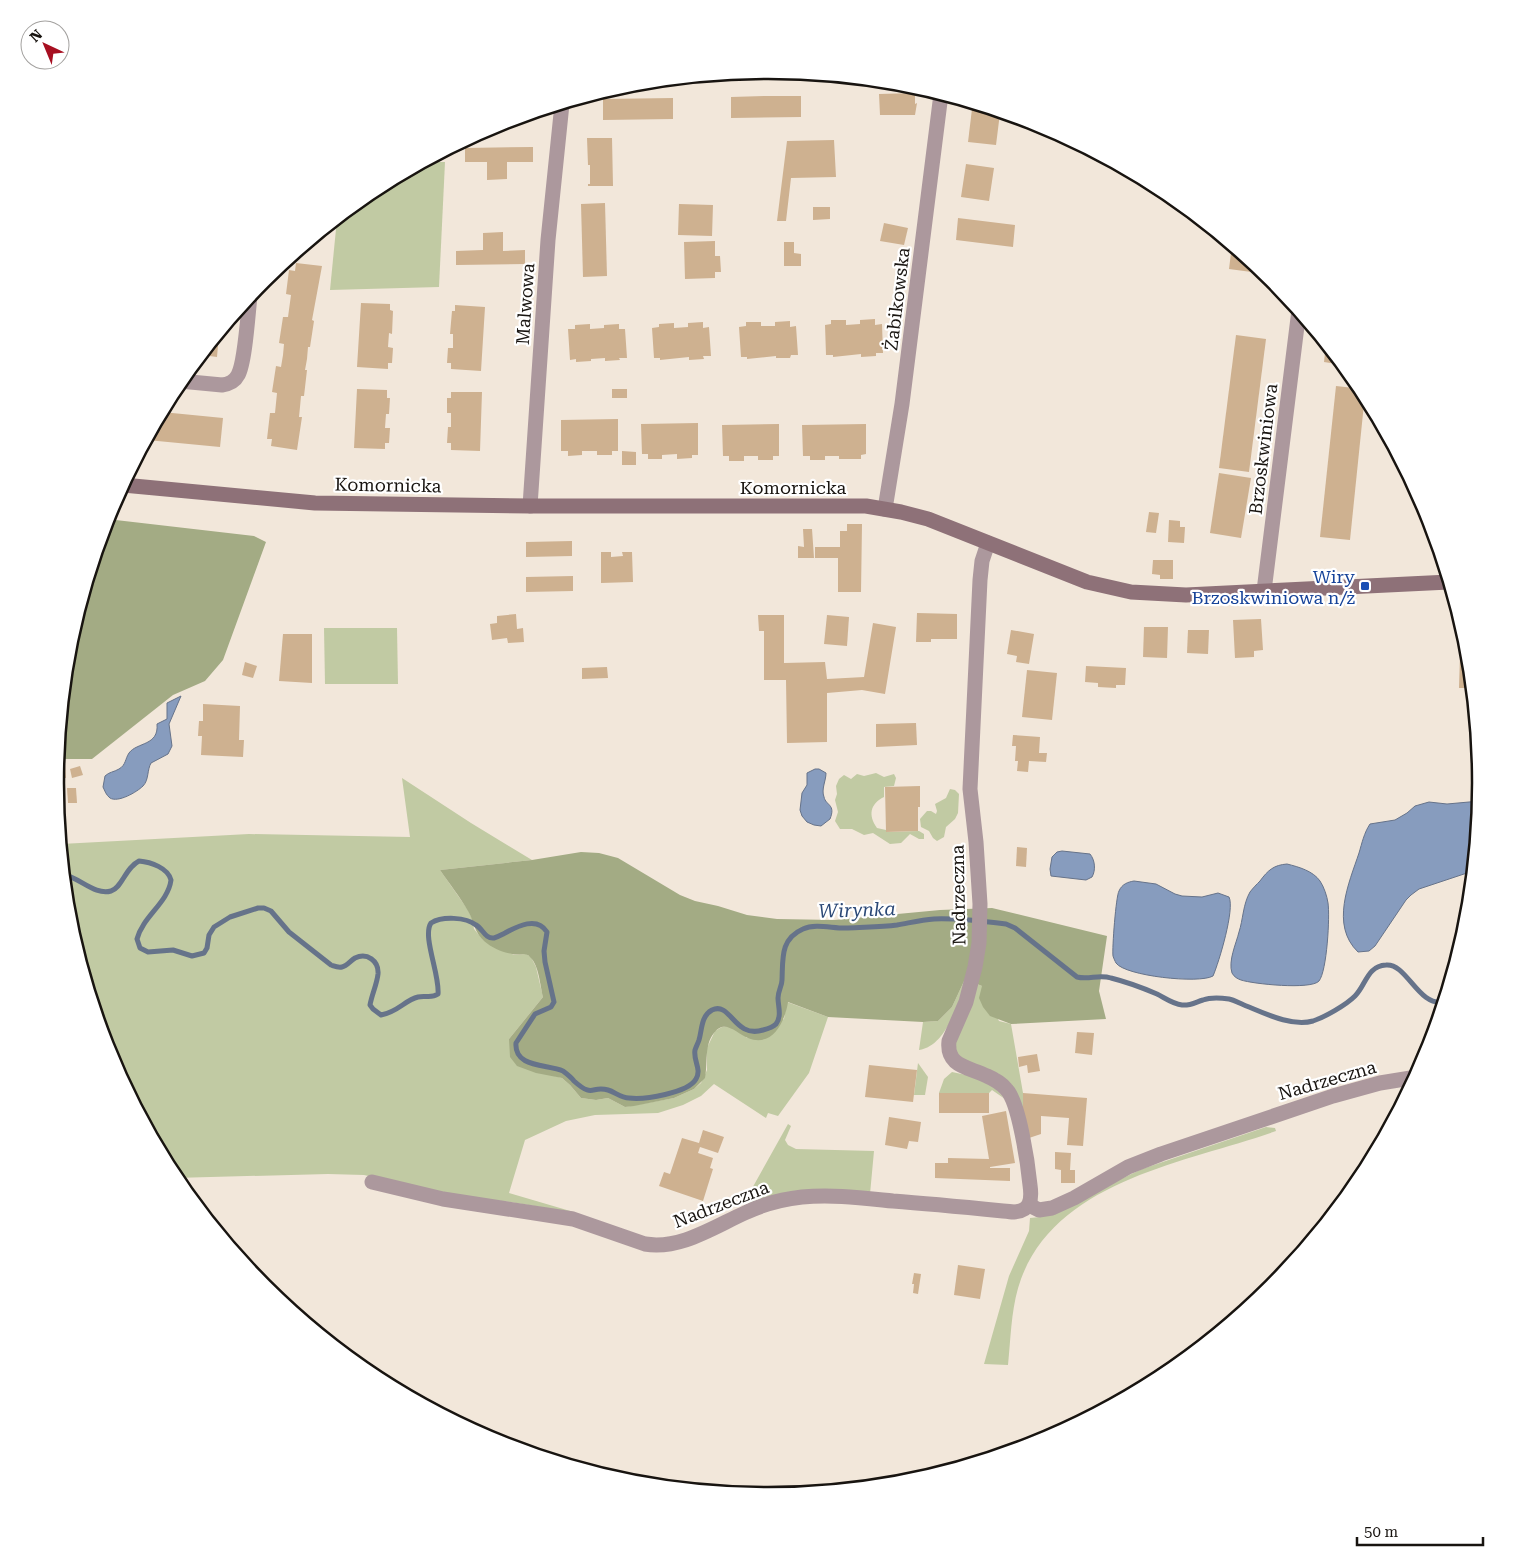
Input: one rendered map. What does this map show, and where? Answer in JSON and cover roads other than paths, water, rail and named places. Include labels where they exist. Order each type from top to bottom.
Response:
[{"type":"street","name":"Żabikowska","points":[[885,509],[904,395],[940,100]]},
{"type":"street","name":"Malwowa","points":[[530,506],[546,258],[561,110]]},
{"type":"street","points":[[190,382],[222,385],[237,377],[241,365],[248,309]]},
{"type":"street","name":"Brzoskwiniowa","points":[[1264,591],[1298,319]]},
{"type":"street","name":"Komornicka","points":[[130,486],[315,503],[530,506],[838,506],[885,509],[928,520],[1081,580],[1120,590],[1173,595],[1443,582]]},
{"type":"street","name":"Nadrzeczna","points":[[372,1182],[443,1199],[573,1219],[653,1246],[662,1246],[687,1239],[750,1210],[802,1197],[866,1198],[1014,1212],[1025,1209],[1029,1205],[1031,1192],[1028,1170],[1013,1098],[994,1079],[958,1064],[948,1049],[949,1041],[966,1002],[978,955],[980,922],[976,842],[970,789],[980,580],[982,560],[988,543]]},
{"type":"street","name":"Nadrzeczna","points":[[1029,1205],[1039,1210],[1052,1208],[1074,1198],[1128,1167],[1161,1154],[1333,1096],[1380,1083],[1409,1078]]},
{"type":"water","points":[[181,696],[169,724],[172,746],[168,754],[151,763],[143,786],[122,798],[110,798],[103,787],[105,776],[121,767],[133,749],[147,743],[155,736],[157,724],[167,719],[167,703]]},
{"type":"water","points":[[815,769],[826,773],[823,794],[832,811],[830,819],[821,826],[807,822],[800,810],[802,793],[807,785],[807,773]]},
{"type":"water","points":[[1429,802],[1447,804],[1473,802],[1472,830],[1467,873],[1419,889],[1406,900],[1375,946],[1369,951],[1358,952],[1350,941],[1345,929],[1343,917],[1344,904],[1351,877],[1370,824],[1395,820],[1415,806]]},
{"type":"water","points":[[1057,852],[1090,854],[1094,865],[1092,877],[1086,880],[1051,876],[1052,857]]},
{"type":"water","points":[[1287,864],[1301,868],[1314,875],[1323,886],[1326,895],[1329,910],[1328,931],[1322,975],[1319,981],[1314,984],[1294,986],[1240,980],[1232,973],[1231,963],[1248,897],[1269,871],[1275,867]]},
{"type":"water","points":[[1134,881],[1156,884],[1182,896],[1202,897],[1218,893],[1229,897],[1230,912],[1228,924],[1213,976],[1179,979],[1147,975],[1122,968],[1116,963],[1113,951],[1114,922],[1118,895],[1123,885]]},
{"type":"waterway","name":"Wirynka","points":[[70,876],[93,889],[105,892],[115,889],[130,868],[139,861],[154,864],[163,869],[171,880],[169,888],[161,903],[144,923],[137,939],[140,948],[148,952],[173,950],[192,956],[204,953],[207,948],[209,935],[214,927],[230,917],[258,908],[271,911],[289,932],[331,965],[342,967],[359,956],[371,959],[377,965],[378,974],[370,1005],[381,1015],[413,999],[438,994],[429,937],[431,923],[447,918],[466,920],[472,922],[491,938],[498,937],[521,925],[538,924],[547,932],[544,951],[545,962],[554,1002],[551,1007],[535,1014],[516,1043],[520,1057],[533,1064],[563,1071],[585,1089],[608,1090],[626,1098],[645,1098],[675,1092],[691,1084],[696,1079],[698,1068],[695,1050],[704,1019],[712,1010],[724,1011],[739,1025],[753,1031],[766,1029],[776,1024],[779,1018],[778,995],[782,982],[784,950],[790,938],[796,933],[814,926],[843,928],[879,927],[929,919],[970,920],[1006,924],[1015,928],[1077,977],[1107,977],[1129,983],[1182,1005],[1209,998],[1229,999],[1287,1021],[1313,1021],[1341,1007],[1359,992],[1371,972],[1380,966],[1386,965],[1393,966],[1400,971],[1427,998],[1438,1002]]},
{"type":"place","name":"Wiry Brzoskwiniowa n/ż","points":[[1365,586]]}]
